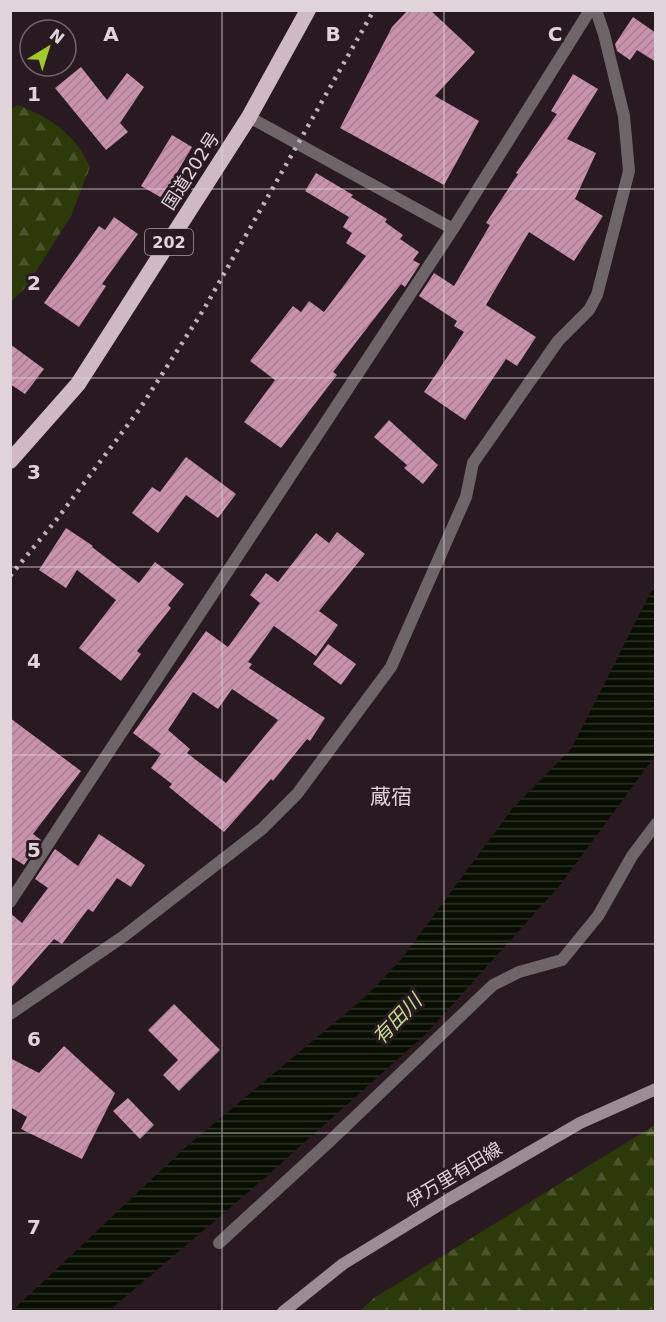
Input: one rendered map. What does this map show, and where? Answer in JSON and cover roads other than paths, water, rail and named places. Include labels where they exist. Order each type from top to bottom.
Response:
[{"type":"highway","name":"国道202号","points":[[10,461],[78,384],[249,117],[308,10]]},
{"type":"main road","name":"伊万里有田線","points":[[283,1311],[343,1264],[449,1199],[580,1123],[656,1089]]},
{"type":"street","points":[[10,902],[453,229],[590,10]]},
{"type":"street","points":[[10,1014],[124,936],[262,829],[297,794],[391,667],[466,497],[473,463],[558,341],[589,310],[597,295],[629,171],[624,116],[596,10]]},
{"type":"street","points":[[249,117],[453,229]]},
{"type":"street","points":[[219,1243],[330,1141],[493,985],[519,972],[562,960],[598,916],[632,856],[656,824]]},
{"type":"water","name":"有田川","points":[[655,584],[655,756],[561,884],[427,1033],[267,1176],[109,1311],[12,1311],[187,1146],[364,998],[400,961],[512,809],[571,749]]},
{"type":"railway","points":[[10,576],[57,519],[139,410],[204,309],[374,10]]},
{"type":"district","name":"蔵宿","points":[[391,797]]}]
